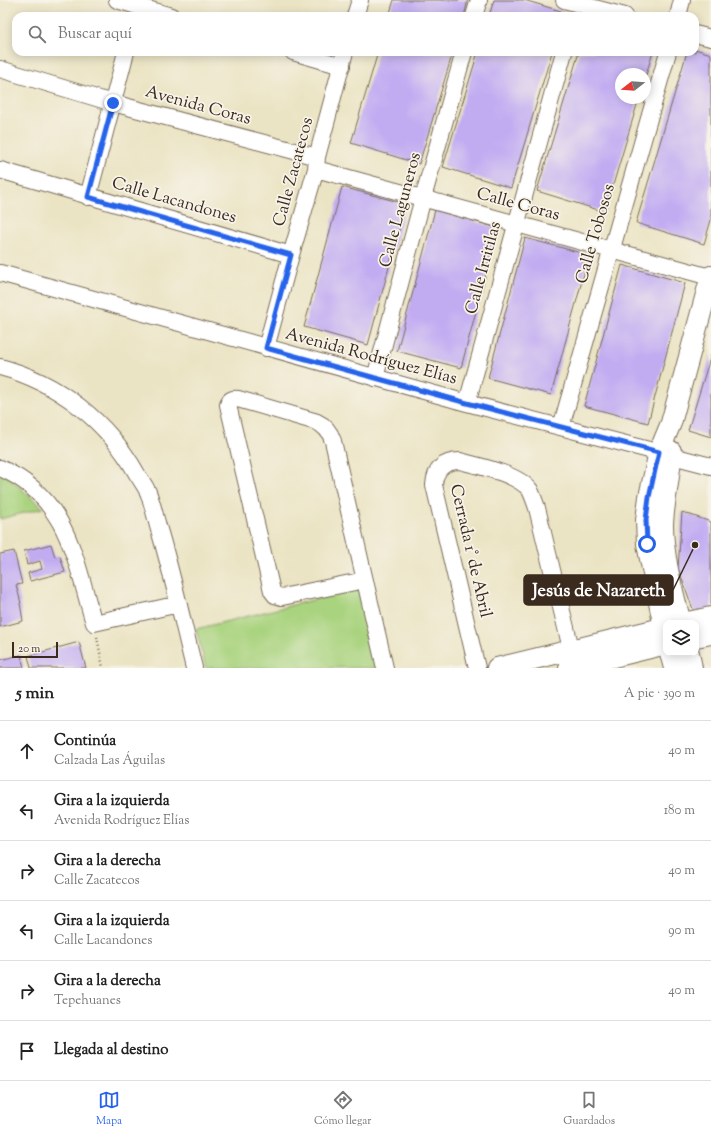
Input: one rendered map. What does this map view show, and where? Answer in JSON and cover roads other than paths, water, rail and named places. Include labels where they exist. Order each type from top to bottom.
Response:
[{"type":"street","points":[[117,0],[156,12]]},
{"type":"street","points":[[356,12],[360,0]]},
{"type":"street","points":[[475,12],[479,0]]},
{"type":"street","points":[[679,12],[682,0]]},
{"type":"street","points":[[574,5],[607,12]]},
{"type":"street","points":[[699,35],[711,38]]},
{"type":"street","points":[[88,197],[125,56]]},
{"type":"street","points":[[322,56],[344,59]]},
{"type":"street","name":"Calle Laguneros","points":[[375,378],[463,56]]},
{"type":"street","name":"Calle Irritilas","points":[[467,403],[563,56]]},
{"type":"street","name":"Calle Tobosos","points":[[561,427],[667,56]]},
{"type":"street","name":"Calle Zacatecos","points":[[266,348],[344,59]]},
{"type":"street","name":"Avenida Coras","points":[[0,69],[317,163]]},
{"type":"street","name":"Calle Coras","points":[[317,163],[423,198],[711,276]]},
{"type":"street","name":"Calle Lacandones","points":[[0,170],[88,197],[291,255]]},
{"type":"street","name":"Avenida Rodríguez Elías","points":[[0,273],[467,403],[711,466]]},
{"type":"street","points":[[668,620],[647,544],[646,520],[649,497],[665,453],[671,423],[711,276]]},
{"type":"street","points":[[0,367],[36,379],[59,391],[84,409],[105,429],[126,455],[148,492],[179,604],[194,668]]},
{"type":"street","points":[[365,580],[282,597],[275,595],[272,591],[228,405],[230,400],[235,398],[317,422],[323,424],[327,429],[333,441],[365,580],[384,668]]},
{"type":"street","name":"Cerrada 1° de Abril","points":[[477,668],[434,485],[434,478],[437,472],[442,465],[451,461],[460,461],[513,477],[522,482],[530,490],[537,508],[572,663]]},
{"type":"street","points":[[0,468],[23,480],[36,490],[57,515],[71,546],[94,623],[179,604]]},
{"type":"street","points":[[699,621],[711,617]]},
{"type":"street","points":[[497,668],[572,663],[663,633]]},
{"type":"street","points":[[699,636],[711,634]]},
{"type":"street","points":[[671,656],[674,668]]},
{"type":"street","points":[[690,656],[692,668]]},
{"type":"place","name":"Jesús de Nazareth","points":[[695,545]]}]
